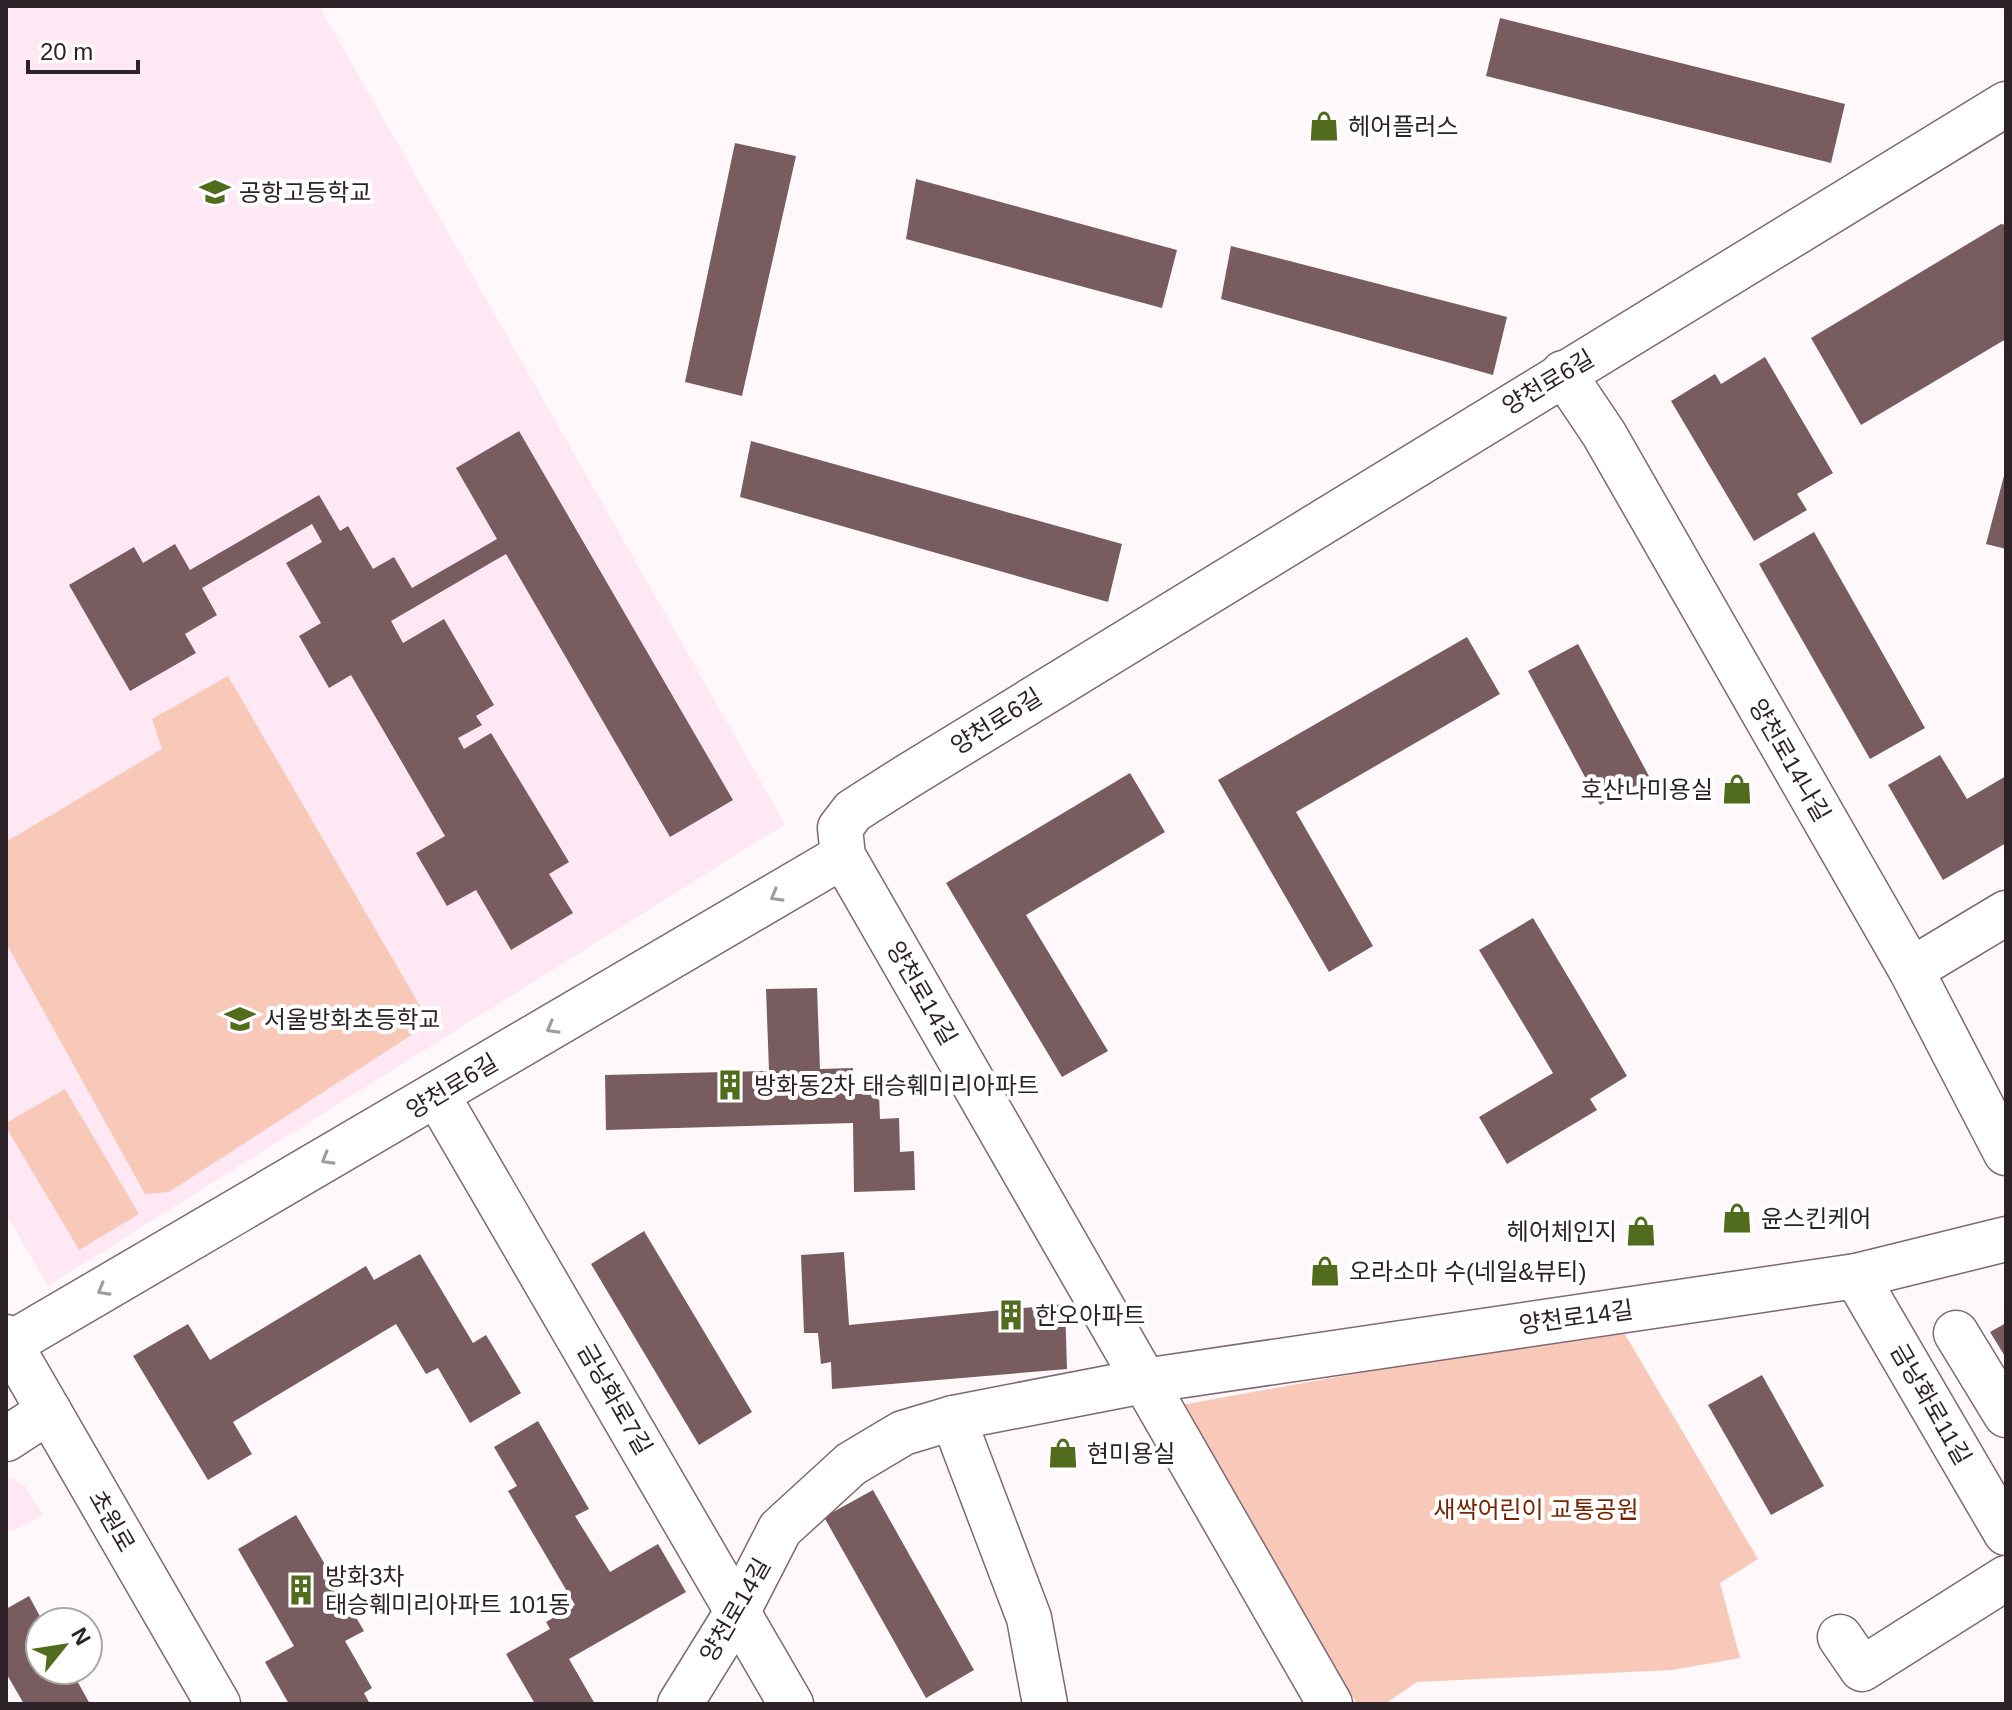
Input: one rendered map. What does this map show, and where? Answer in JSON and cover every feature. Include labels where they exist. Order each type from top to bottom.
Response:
[{"type":"street","name":"양천로6길","points":[[8,1341],[437,1095],[843,856],[840,828],[853,811],[1563,373],[2003,111]]},
{"type":"street","name":"양천로14나길","points":[[1563,373],[1604,434],[1911,970],[2006,1153]]},
{"type":"street","name":"양천로14길","points":[[843,856],[1330,1704]]},
{"type":"street","points":[[1911,970],[2006,913]]},
{"type":"street","name":"금낭화로7길","points":[[437,1095],[739,1609],[791,1704]]},
{"type":"street","name":"양천로14길","points":[[680,1704],[739,1609],[780,1529],[851,1464],[903,1433],[953,1418],[1144,1381],[1856,1276],[2006,1239]]},
{"type":"street","name":"금낭화로11길","points":[[1856,1276],[2006,1533]]},
{"type":"street","points":[[1956,1333],[2006,1415]]},
{"type":"street","name":"초원로","points":[[8,1341],[218,1704]]},
{"type":"street","points":[[6,1439],[49,1411]]},
{"type":"street","points":[[953,1418],[1029,1618],[1045,1704]]},
{"type":"street","points":[[1840,1637],[1862,1669],[2006,1578]]},
{"type":"shaded area","name":"서울방화초등학교","points":[[6,6],[319,6],[785,824],[48,1286],[6,1214]]},
{"type":"shaded area","points":[[11,1478],[25,1486],[43,1515],[10,1532],[6,1525],[6,1481]]},
{"type":"green space","points":[[228,676],[430,1023],[169,1192],[145,1194],[6,943],[6,842],[162,749],[152,719]]},
{"type":"green space","points":[[65,1089],[139,1214],[79,1250],[6,1127],[6,1123]]},
{"type":"green space","name":"새싹어린이 교통공원","points":[[1620,1326],[1758,1559],[1720,1583],[1740,1658],[1672,1670],[1417,1682],[1385,1704],[1357,1704],[1181,1405]]},
{"type":"building","points":[[1500,18],[1845,104],[1831,163],[1486,76]]},
{"type":"building","points":[[735,143],[796,156],[742,396],[685,382]]},
{"type":"building","points":[[916,179],[1177,250],[1162,308],[906,239]]},
{"type":"building","points":[[2001,224],[2006,225],[2006,339],[1861,425],[1811,338]]},
{"type":"building","points":[[1231,246],[1507,317],[1493,375],[1221,299]]},
{"type":"building","points":[[1765,357],[1833,473],[1797,494],[1807,510],[1754,541],[1671,401],[1715,374],[1721,384]]},
{"type":"building","points":[[519,431],[733,800],[670,837],[506,554],[391,621],[403,643],[444,619],[494,705],[476,716],[482,725],[458,738],[464,749],[491,733],[569,862],[549,874],[573,913],[511,950],[476,890],[447,906],[416,853],[445,836],[351,675],[329,688],[299,636],[321,623],[286,563],[322,542],[312,524],[202,588],[217,615],[185,634],[196,653],[130,691],[69,585],[134,547],[143,563],[175,544],[190,570],[319,495],[340,531],[348,526],[373,569],[394,557],[412,588],[497,539],[456,468]]},
{"type":"building","points":[[751,441],[1122,544],[1108,602],[740,497]]},
{"type":"building","points":[[2006,473],[2006,549],[1986,544]]},
{"type":"building","points":[[1814,532],[1925,728],[1870,759],[1759,564]]},
{"type":"building","points":[[1467,637],[1500,694],[1296,812],[1373,946],[1329,972],[1218,780]]},
{"type":"building","points":[[1578,644],[1650,778],[1600,805],[1528,671]]},
{"type":"building","points":[[1940,755],[1967,799],[2006,776],[2006,843],[1943,880],[1888,785]]},
{"type":"building","points":[[1130,773],[1165,832],[1026,915],[1108,1051],[1062,1077],[946,883]]},
{"type":"building","points":[[1533,918],[1627,1076],[1590,1099],[1597,1110],[1507,1164],[1479,1117],[1553,1073],[1479,950]]},
{"type":"building","name":"방화동2차 태승훼미리아파트","points":[[817,988],[820,1069],[853,1068],[854,1094],[879,1094],[880,1119],[899,1118],[900,1152],[914,1151],[915,1190],[854,1192],[853,1123],[606,1130],[605,1075],[769,1071],[766,989]]},
{"type":"building","points":[[644,1231],[752,1412],[699,1445],[591,1264]]},
{"type":"building","name":"한오아파트","points":[[844,1252],[849,1325],[1065,1304],[1067,1369],[832,1389],[831,1362],[821,1364],[818,1333],[804,1333],[801,1255]]},
{"type":"building","points":[[420,1254],[473,1343],[486,1335],[521,1393],[470,1423],[438,1368],[426,1374],[396,1324],[233,1422],[252,1454],[208,1480],[133,1356],[188,1324],[210,1360],[366,1266],[374,1280]]},
{"type":"building","points":[[2006,1323],[2006,1358],[1990,1332]]},
{"type":"building","points":[[1762,1375],[1824,1486],[1771,1515],[1708,1405]]},
{"type":"building","points":[[538,1421],[589,1509],[575,1516],[610,1572],[658,1544],[686,1592],[569,1659],[595,1704],[535,1704],[506,1654],[550,1629],[546,1622],[575,1605],[508,1491],[517,1486],[494,1447]]},
{"type":"building","points":[[873,1490],[974,1670],[926,1698],[824,1517]]},
{"type":"building","name":"방화3차 태승훼미리아파트 101동","points":[[296,1515],[364,1631],[345,1641],[372,1688],[364,1693],[370,1704],[289,1704],[265,1662],[294,1646],[238,1549]]},
{"type":"building","points":[[29,1596],[34,1606],[24,1606],[24,1686],[80,1686],[90,1704],[24,1704],[6,1673],[6,1609]]},
{"type":"place","name":"헤어플러스","points":[[1324,126]]},
{"type":"place","name":"공항고등학교","points":[[215,192]]},
{"type":"place","name":"호산나미용실","points":[[1737,789]]},
{"type":"place","name":"서울방화초등학교","points":[[240,1019]]},
{"type":"place","name":"방화동2차 태승훼미리아파트","points":[[730,1085]]},
{"type":"place","name":"윤스킨케어","points":[[1737,1218]]},
{"type":"place","name":"헤어체인지","points":[[1641,1231]]},
{"type":"place","name":"오라소마 수(네일&뷰티)","points":[[1325,1271]]},
{"type":"place","name":"한오아파트","points":[[1011,1315]]},
{"type":"place","name":"현미용실","points":[[1063,1453]]},
{"type":"place","name":"방화3차 태승훼미리아파트 101동","points":[[301,1590]]}]
